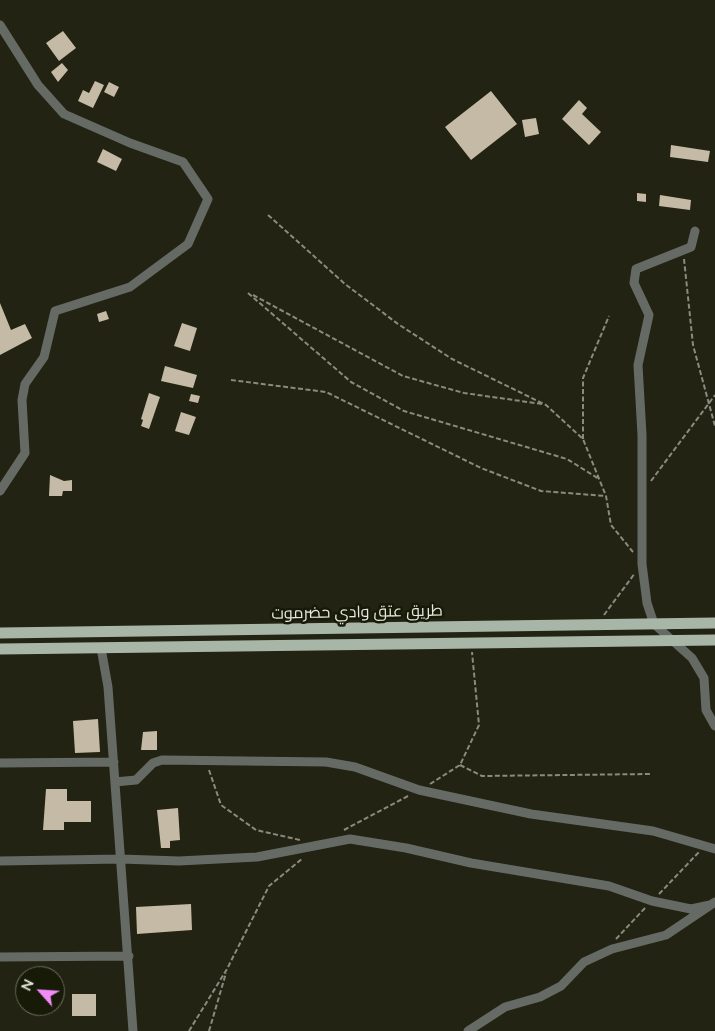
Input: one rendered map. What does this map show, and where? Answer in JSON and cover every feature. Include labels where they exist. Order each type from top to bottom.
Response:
[{"type":"main road","name":"طريق عتق وادي حضرموت","points":[[0,633],[715,624]]},
{"type":"main road","name":"طريق عتق وادي حضرموت","points":[[0,649],[715,640]]},
{"type":"street","points":[[0,24],[38,85],[64,114],[130,143],[183,162],[208,199],[188,244],[130,287],[55,311],[44,357],[25,384],[22,400],[26,453],[0,491]]},
{"type":"street","points":[[695,231],[691,247],[636,269],[634,283],[649,315],[638,365],[643,491],[642,564],[646,602],[654,624],[692,658],[704,678],[706,710],[715,726]]},
{"type":"street","points":[[100,648],[108,687],[133,1031]]},
{"type":"street","points":[[115,782],[136,780],[153,763],[162,760],[326,762],[355,767],[418,790],[531,814],[652,831],[715,849]]},
{"type":"street","points":[[0,763],[114,762]]},
{"type":"street","points":[[0,861],[121,859],[179,861],[257,857],[350,839],[406,848],[471,863],[609,886],[652,901],[691,909],[712,904]]},
{"type":"street","points":[[468,1031],[505,1007],[540,997],[561,986],[584,962],[612,949],[666,935],[712,904]]},
{"type":"street","points":[[0,957],[129,956]]},
{"type":"path","points":[[268,215],[345,284],[398,324],[452,359],[546,405],[583,439]]},
{"type":"path","points":[[683,250],[692,345],[715,426]]},
{"type":"path","points":[[546,405],[464,393],[403,376],[248,293],[351,382],[404,411],[566,459],[599,479]]},
{"type":"path","points":[[596,625],[642,564],[610,525],[606,496],[583,439],[583,378],[609,316]]},
{"type":"path","points":[[231,380],[326,392],[481,468],[541,491],[606,496]]},
{"type":"path","points":[[643,491],[715,395]]},
{"type":"path","points":[[206,760],[221,805],[256,830],[301,840]]},
{"type":"path","points":[[460,765],[482,776],[651,774]]},
{"type":"path","points":[[209,1031],[227,969]]},
{"type":"building","points":[[63,31],[76,48],[59,61],[46,43]]},
{"type":"building","points":[[62,63],[68,70],[58,82],[51,72]]},
{"type":"building","points":[[95,81],[104,85],[93,108],[78,101],[83,90],[89,93]]},
{"type":"building","points":[[109,82],[119,87],[114,97],[104,92]]},
{"type":"building","points":[[491,91],[517,124],[471,160],[445,127]]},
{"type":"building","points":[[579,100],[587,108],[582,114],[601,132],[589,145],[562,119]]},
{"type":"building","points":[[536,118],[539,134],[525,137],[522,120]]},
{"type":"building","points":[[671,145],[710,151],[708,162],[670,157]]},
{"type":"building","points":[[103,149],[122,159],[116,171],[97,162]]},
{"type":"building","points":[[637,193],[646,194],[646,202],[637,201]]},
{"type":"building","points":[[660,195],[691,200],[690,210],[659,206]]},
{"type":"building","points":[[0,303],[11,330],[25,324],[32,338],[0,355]]},
{"type":"building","points":[[106,311],[109,319],[99,322],[97,314]]},
{"type":"building","points":[[182,323],[197,328],[190,351],[174,346]]},
{"type":"building","points":[[165,366],[197,375],[193,388],[161,381]]},
{"type":"building","points":[[149,393],[160,397],[149,429],[141,426],[143,420],[141,419]]},
{"type":"building","points":[[191,394],[200,396],[198,403],[189,401]]},
{"type":"building","points":[[181,412],[196,417],[189,435],[175,431]]},
{"type":"building","points":[[50,475],[64,481],[72,480],[72,491],[63,491],[62,496],[49,496]]},
{"type":"building","points":[[98,719],[100,752],[75,753],[73,721]]},
{"type":"building","points":[[157,731],[157,750],[141,750],[143,732]]},
{"type":"building","points":[[46,789],[67,789],[67,801],[91,801],[91,822],[64,822],[64,830],[43,830]]},
{"type":"building","points":[[178,808],[180,840],[170,841],[170,848],[161,848],[157,810]]},
{"type":"building","points":[[191,904],[192,930],[137,934],[136,907]]},
{"type":"building","points":[[72,994],[96,994],[96,1016],[72,1016]]}]
